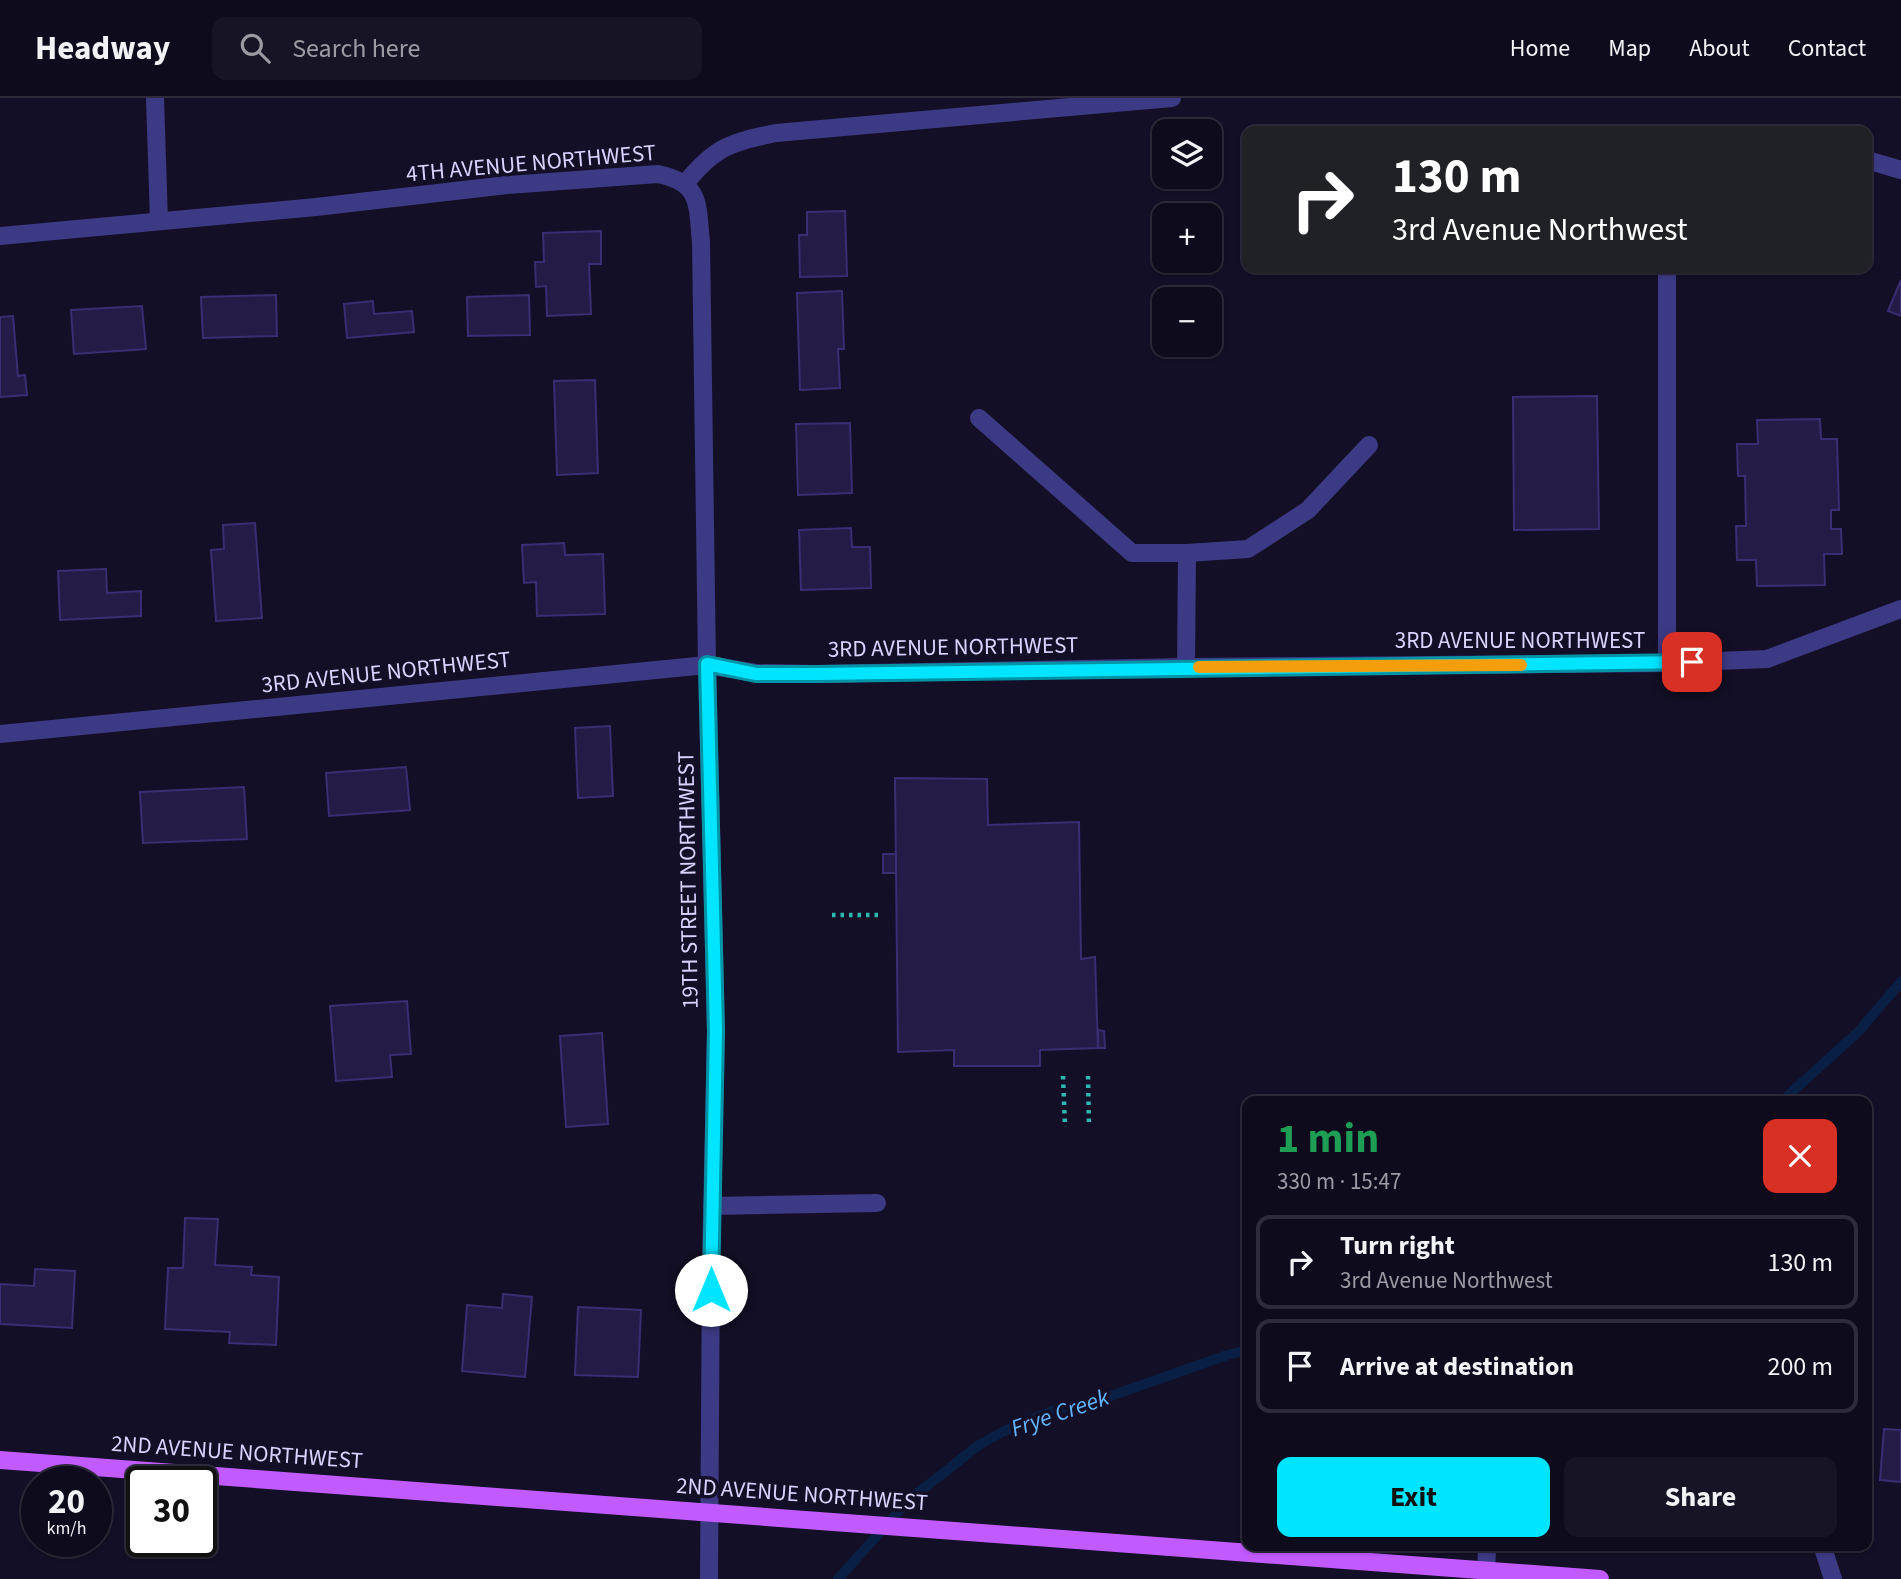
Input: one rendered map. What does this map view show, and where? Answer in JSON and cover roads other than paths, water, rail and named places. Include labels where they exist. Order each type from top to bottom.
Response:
[{"type":"main road","name":"2ND AVENUE NORTHWEST","points":[[0,1460],[711,1511],[1486,1575],[1601,1579]]},
{"type":"street","points":[[155,98],[159,221]]},
{"type":"street","name":"4TH AVENUE NORTHWEST","points":[[0,236],[316,207],[507,186],[658,174],[675,177],[685,184],[700,164],[725,146],[776,133],[1172,98]]},
{"type":"street","points":[[1872,161],[1901,170]]},
{"type":"street","name":"19TH STREET NORTHWEST","points":[[685,184],[697,203],[701,243],[716,1031],[709,1579]]},
{"type":"street","points":[[1667,273],[1667,663]]},
{"type":"street","points":[[979,418],[1132,553],[1248,549],[1308,510],[1369,445]]},
{"type":"street","points":[[1186,667],[1187,553]]},
{"type":"street","name":"3RD AVENUE NORTHWEST","points":[[0,734],[707,664],[756,674],[1667,663],[1767,659],[1901,609]]},
{"type":"street","points":[[712,1206],[877,1203]]},
{"type":"street","points":[[1486,1575],[1488,1551]]},
{"type":"street","points":[[1824,1551],[1833,1579]]},
{"type":"waterway","name":"Frye Creek","points":[[1788,1096],[1858,1032],[1901,982]]},
{"type":"waterway","name":"Frye Creek","points":[[838,1579],[909,1500],[979,1445],[1002,1432],[1049,1412],[1108,1397],[1242,1351]]}]
